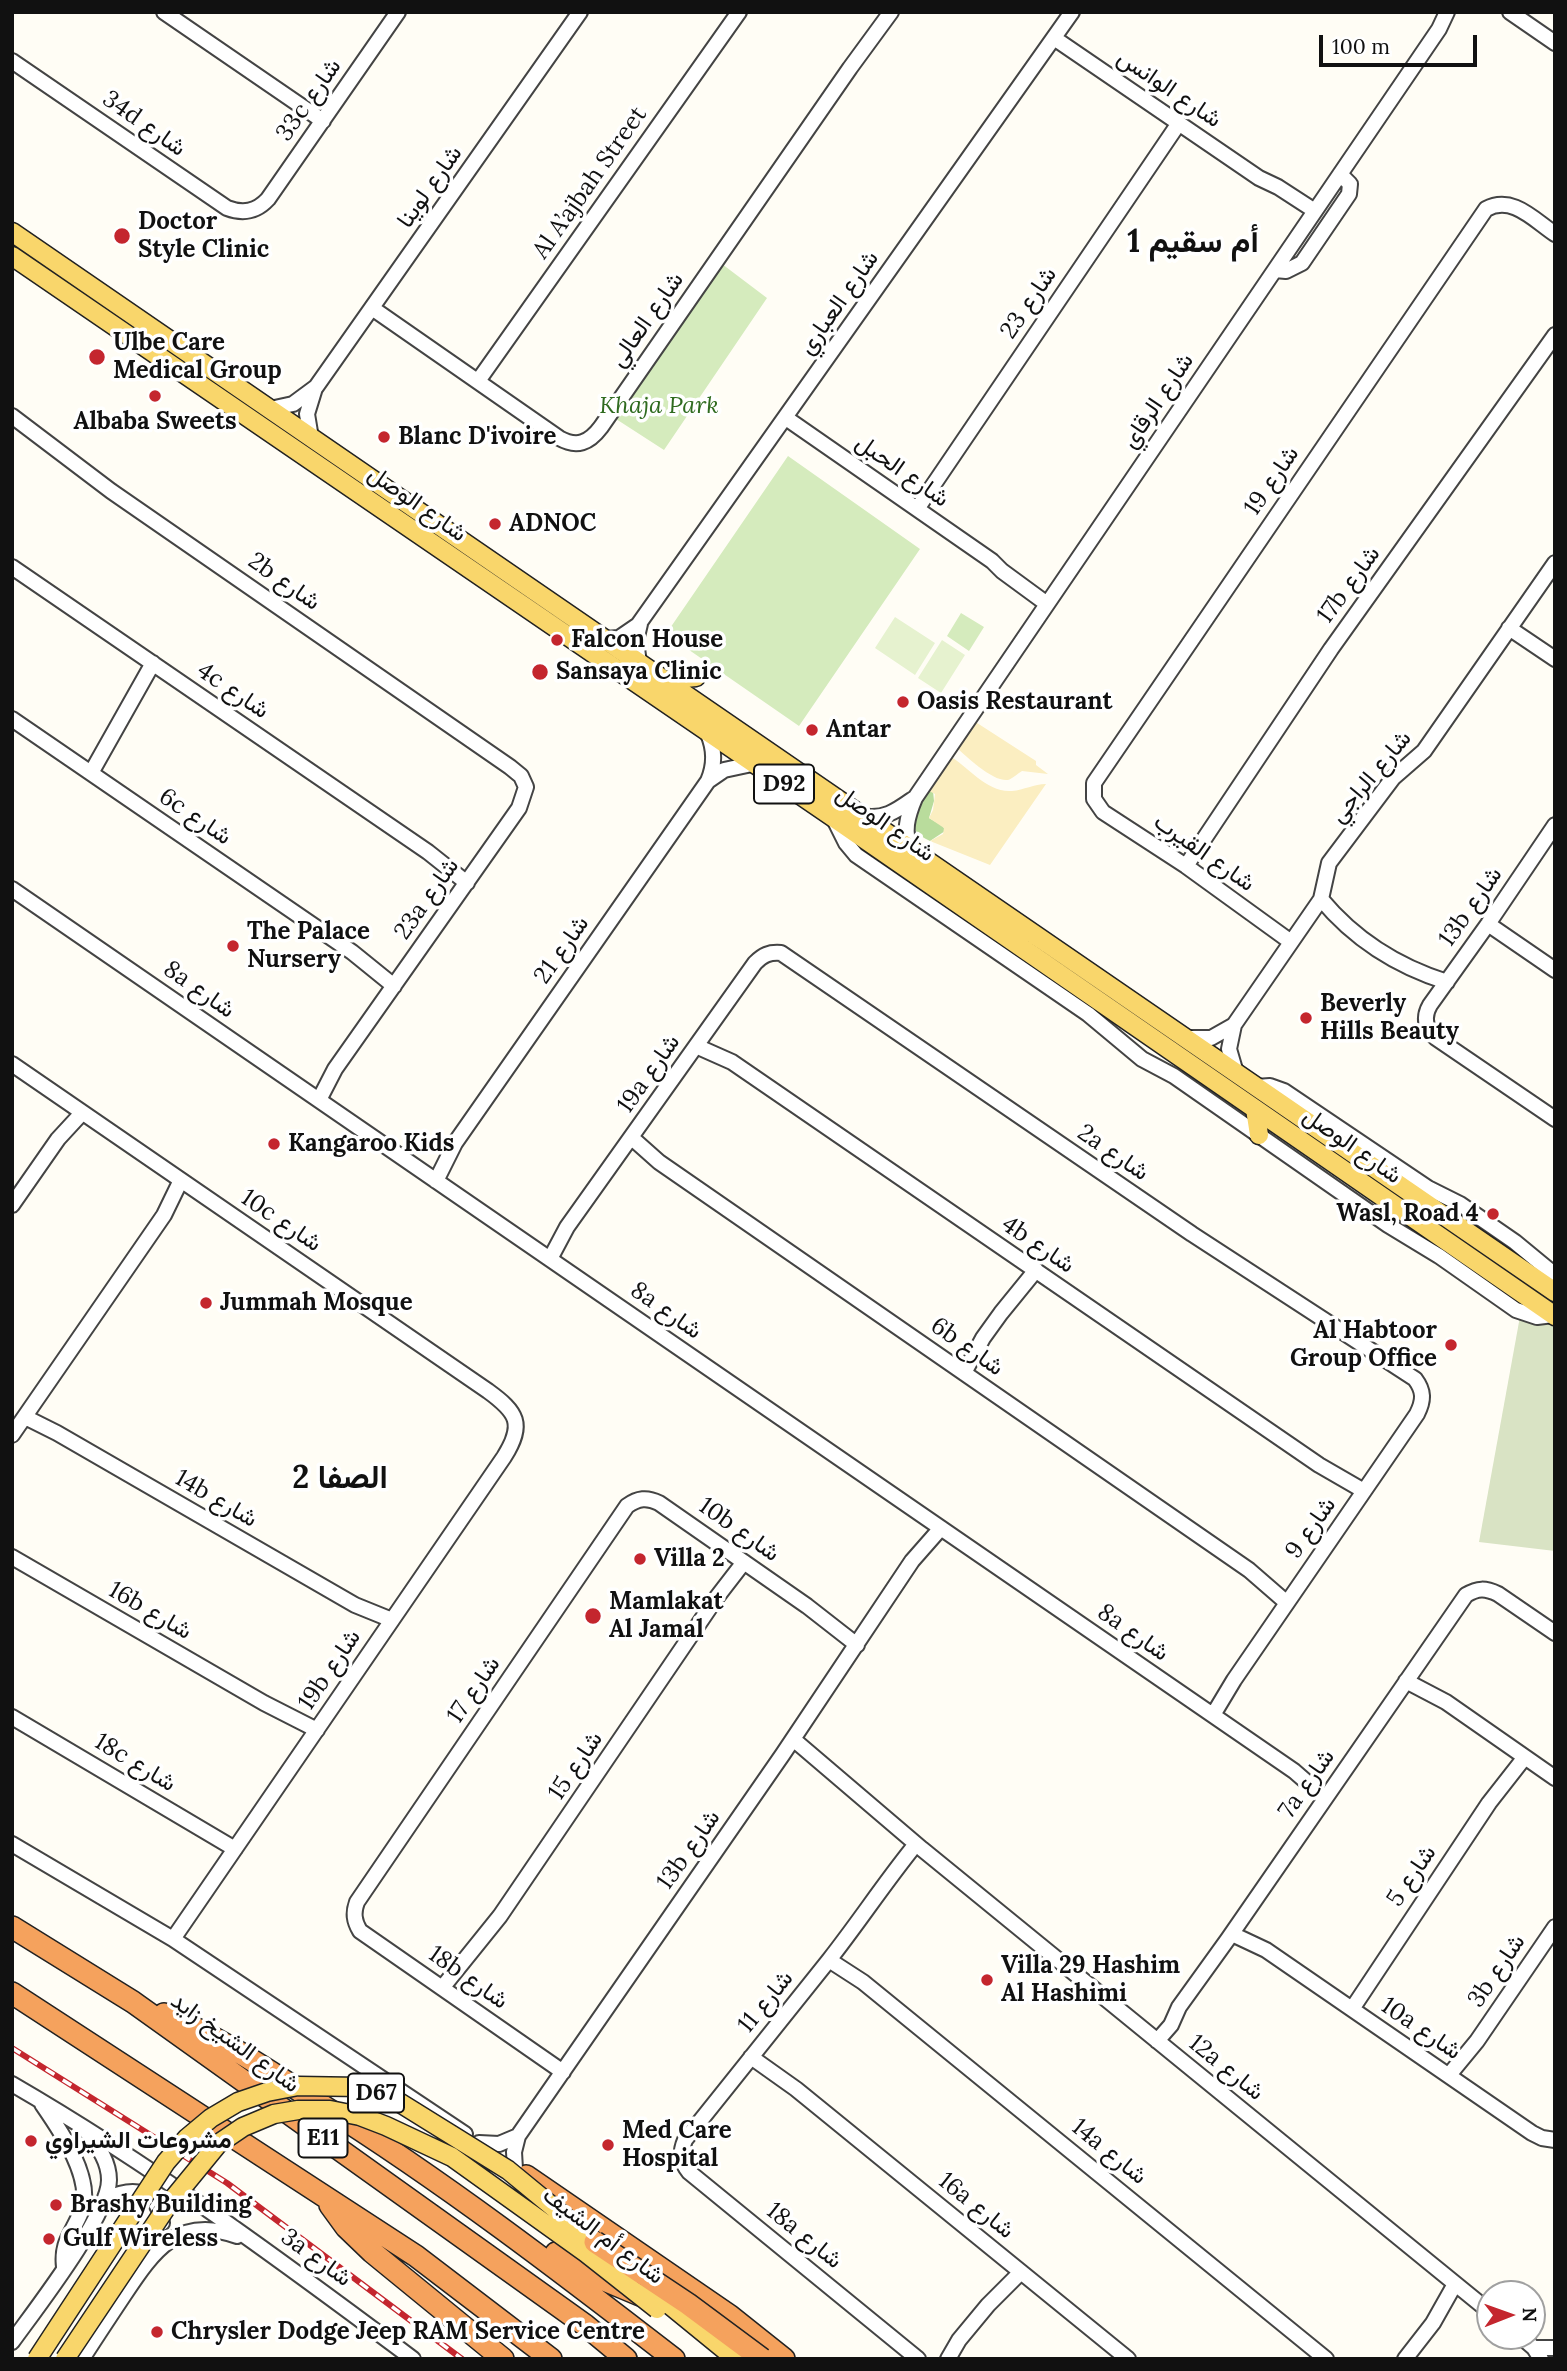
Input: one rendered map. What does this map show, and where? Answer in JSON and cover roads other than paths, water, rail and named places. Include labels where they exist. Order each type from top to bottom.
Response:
[{"type":"highway","name":"شارع الشيخ زايد","points":[[12,1927],[133,2002],[585,2325],[626,2359]]},
{"type":"highway","name":"E11","points":[[12,1993],[416,2256],[551,2359]]},
{"type":"highway","points":[[133,2002],[225,2043],[373,2137],[470,2203],[674,2359]]},
{"type":"highway","points":[[515,2169],[754,2334],[784,2359]]},
{"type":"highway","points":[[323,2194],[346,2227],[372,2252],[503,2359]]},
{"type":"highway","points":[[470,2203],[508,2222],[608,2283],[648,2298],[704,2312],[754,2334]]},
{"type":"highway","points":[[594,2242],[688,2304],[762,2359]]},
{"type":"main road","name":"شارع الوصل","points":[[12,232],[1555,1292]]},
{"type":"main road","name":"شارع الوصل","points":[[12,256],[834,818],[1554,1316]]},
{"type":"main road","points":[[243,428],[263,427]]},
{"type":"main road","points":[[332,475],[332,464],[343,460]]},
{"type":"main road","points":[[664,680],[696,677]]},
{"type":"main road","points":[[1255,1109],[1259,1135]]},
{"type":"main road","name":"D67","points":[[37,2359],[166,2162],[187,2138],[211,2118],[238,2102],[267,2092],[298,2086],[361,2087],[397,2101],[508,2170],[736,2359]]},
{"type":"main road","name":"شارع أم الشيف","points":[[65,2359],[168,2205],[218,2144],[243,2127],[274,2114],[298,2110],[330,2110],[360,2116],[452,2157],[586,2253],[720,2359]]},
{"type":"street","points":[[164,12],[323,121]]},
{"type":"street","name":"شارع لوينا","points":[[311,438],[307,414],[316,387],[580,12]]},
{"type":"street","name":"Al A’ajbah Street","points":[[478,381],[739,12]]},
{"type":"street","name":"شارع العالي","points":[[372,308],[568,443],[586,442],[595,435],[891,12]]},
{"type":"street","name":"شارع العباري","points":[[604,639],[626,635],[642,619],[1072,12]]},
{"type":"street","name":"شارع الرقاي","points":[[1439,29],[1447,12]]},
{"type":"street","name":"شارع الرقاي","points":[[911,851],[906,824],[915,798],[1439,29],[1454,12]]},
{"type":"street","points":[[1510,12],[1555,43]]},
{"type":"street","name":"33c شارع","points":[[255,210],[268,199],[323,121],[391,14]]},
{"type":"street","name":"شارع الوانس","points":[[1054,38],[1312,215]]},
{"type":"street","name":"34d شارع","points":[[12,61],[227,208],[236,212],[255,210]]},
{"type":"street","name":"شارع 23","points":[[917,509],[1179,123]]},
{"type":"street","points":[[1275,270],[1286,271],[1302,263],[1342,205],[1350,188],[1348,180],[1340,174]]},
{"type":"street","name":"شارع 19","points":[[1094,799],[1093,788],[1097,778],[1479,217],[1495,204],[1514,205],[1555,234]]},
{"type":"street","name":"17b شارع","points":[[1186,866],[1330,651],[1555,335]]},
{"type":"street","name":"شارع لوينا","points":[[270,409],[293,404],[316,387]]},
{"type":"street","name":"2b شارع","points":[[12,416],[111,491],[510,767],[521,776],[526,787]]},
{"type":"street","name":"شارع الحبل","points":[[786,418],[1049,601]]},
{"type":"street","name":"شارع الراجي","points":[[1234,1025],[1321,899],[1329,863],[1393,778],[1424,751],[1555,563]]},
{"type":"street","name":"4c شارع","points":[[12,567],[469,879]]},
{"type":"street","name":"شارع العباري","points":[[639,663],[636,641],[642,619]]},
{"type":"street","points":[[1510,628],[1555,659]]},
{"type":"street","points":[[86,770],[157,667]]},
{"type":"street","name":"6c شارع","points":[[12,719],[396,983]]},
{"type":"street","name":"شارع 21","points":[[436,1181],[454,1145],[708,781],[714,752],[708,734]]},
{"type":"street","points":[[708,781],[724,770],[752,764]]},
{"type":"street","name":"23a شارع","points":[[315,1097],[519,808],[526,787]]},
{"type":"street","name":"شارع الرقاي","points":[[862,816],[887,816],[915,798]]},
{"type":"street","name":"شارع القيرب","points":[[1094,799],[1103,812],[1186,866],[1292,942]]},
{"type":"street","points":[[834,818],[846,843],[856,855],[1088,1014],[1142,1059],[1174,1076],[1516,1310],[1537,1317],[1554,1316]]},
{"type":"street","name":"13b شارع","points":[[1555,825],[1425,1016],[1427,1029],[1436,1038],[1555,1119]]},
{"type":"street","name":"8a شارع","points":[[12,889],[1328,1793]]},
{"type":"street","points":[[1321,899],[1347,928],[1377,951],[1411,969],[1447,982]]},
{"type":"street","points":[[1488,924],[1555,970]]},
{"type":"street","name":"19a شارع","points":[[544,1255],[628,1143],[755,963],[762,956],[772,953]]},
{"type":"street","name":"2a شارع","points":[[772,953],[781,953],[789,958],[1192,1234],[1415,1379],[1423,1396]]},
{"type":"street","points":[[1185,1038],[1211,1038],[1234,1025]]},
{"type":"street","points":[[1234,1025],[1229,1049],[1236,1073]]},
{"type":"street","name":"4b شارع","points":[[700,1040],[1362,1495]]},
{"type":"street","name":"10c شارع","points":[[12,1065],[498,1398],[507,1405],[516,1422]]},
{"type":"street","name":"شارع الوصل","points":[[1256,1087],[1270,1086],[1284,1091],[1428,1188],[1460,1204],[1515,1242],[1555,1275]]},
{"type":"street","points":[[12,1205],[78,1109]]},
{"type":"street","name":"6b شارع","points":[[628,1143],[1290,1598]]},
{"type":"street","name":"شارع 21","points":[[424,1172],[454,1145]]},
{"type":"street","points":[[12,1435],[185,1183]]},
{"type":"street","points":[[960,1370],[1032,1268]]},
{"type":"street","name":"شارع 9","points":[[1209,1712],[1417,1414],[1423,1396]]},
{"type":"street","name":"14b شارع","points":[[28,1413],[54,1432],[355,1605],[392,1620]]},
{"type":"street","name":"19b شارع","points":[[173,1939],[509,1448],[516,1422]]},
{"type":"street","name":"10b شارع","points":[[642,1498],[659,1503],[860,1641]]},
{"type":"street","name":"شارع 17","points":[[354,1916],[356,1902],[627,1506],[642,1498]]},
{"type":"street","name":"13b شارع","points":[[517,2136],[790,1744],[937,1525]]},
{"type":"street","name":"16b شارع","points":[[12,1557],[264,1703],[313,1735]]},
{"type":"street","name":"شارع 15","points":[[446,1990],[508,1905],[740,1559]]},
{"type":"street","name":"7a شارع","points":[[1152,2037],[1171,2025],[1179,2007],[1466,1595],[1476,1589],[1487,1589],[1555,1633]]},
{"type":"street","name":"14b شارع","points":[[355,1605],[383,1633]]},
{"type":"street","points":[[1409,1676],[1555,1778]]},
{"type":"street","name":"18c شارع","points":[[12,1717],[235,1849]]},
{"type":"street","name":"12a شارع","points":[[790,1744],[836,1777],[1476,2301]]},
{"type":"street","name":"شارع 5","points":[[1347,2006],[1374,1974],[1489,1803],[1495,1787],[1521,1754]]},
{"type":"street","name":"شارع الشيخ زايد","points":[[12,1844],[173,1939],[515,2169]]},
{"type":"street","name":"شارع 11","points":[[684,2140],[881,1891],[919,1847]]},
{"type":"street","name":"18b شارع","points":[[354,1916],[360,1931],[563,2072]]},
{"type":"street","name":"3b شارع","points":[[1452,2078],[1555,1927]]},
{"type":"street","name":"10a شارع","points":[[1236,1928],[1532,2133],[1554,2140]]},
{"type":"street","name":"14a شارع","points":[[832,1956],[1326,2359]]},
{"type":"street","name":"16a شارع","points":[[754,2053],[1128,2359]]},
{"type":"street","name":"3a شارع","points":[[12,2084],[79,2123],[258,2244],[413,2359]]},
{"type":"street","points":[[39,2100],[65,2141],[84,2186],[85,2200],[81,2213],[64,2246],[64,2267]]},
{"type":"street","points":[[12,2342],[102,2210],[106,2199],[109,2180],[105,2160],[79,2123]]},
{"type":"street","points":[[479,2143],[499,2144],[517,2136]]},
{"type":"street","points":[[515,2169],[517,2136]]},
{"type":"street","name":"18a شارع","points":[[684,2140],[681,2157],[689,2172],[918,2359]]},
{"type":"street","points":[[106,2199],[132,2191],[151,2198],[162,2216],[159,2248]]},
{"type":"street","points":[[82,2359],[159,2248],[183,2233],[209,2230],[224,2231],[258,2244]]},
{"type":"street","points":[[948,2359],[1017,2268]]},
{"type":"street","points":[[1405,2359],[1460,2289]]},
{"type":"street","points":[[937,2359],[960,2340]]},
{"type":"street","points":[[1538,2353],[1555,2348]]},
{"type":"railway","points":[[12,2048],[227,2183],[462,2359]]},
{"type":"place","name":"Doctor Style Clinic","points":[[122,236]]},
{"type":"place","name":"Ulbe Care Medical Group","points":[[97,357]]},
{"type":"place","name":"Albaba Sweets","points":[[155,396]]},
{"type":"place","name":"Blanc D'ivoire","points":[[384,437]]},
{"type":"place","name":"ADNOC","points":[[495,524]]},
{"type":"place","name":"Falcon House","points":[[557,640]]},
{"type":"place","name":"Sansaya Clinic","points":[[540,672]]},
{"type":"place","name":"Oasis Restaurant","points":[[903,702]]},
{"type":"place","name":"Antar","points":[[812,730]]},
{"type":"place","name":"The Palace Nursery","points":[[233,946]]},
{"type":"place","name":"Beverly Hills Beauty","points":[[1306,1018]]},
{"type":"place","name":"Kangaroo Kids","points":[[274,1144]]},
{"type":"place","name":"Wasl, Road 4","points":[[1493,1214]]},
{"type":"place","name":"Jummah Mosque","points":[[206,1303]]},
{"type":"place","name":"Al Habtoor Group Office","points":[[1451,1345]]},
{"type":"place","name":"Villa 2","points":[[640,1559]]},
{"type":"place","name":"Mamlakat Al Jamal","points":[[593,1616]]},
{"type":"place","name":"Villa 29 Hashim Al Hashimi","points":[[987,1980]]},
{"type":"place","name":"مشروعات الشيراوي","points":[[31,2141]]},
{"type":"place","name":"Med Care Hospital","points":[[608,2145]]},
{"type":"place","name":"Brashy Building","points":[[56,2205]]},
{"type":"place","name":"Gulf Wireless","points":[[49,2239]]},
{"type":"place","name":"Chrysler Dodge Jeep RAM Service Centre","points":[[157,2332]]},
{"type":"district","name":"أم سقيم 1","points":[[1193,243]]},
{"type":"district","name":"الصفا 2","points":[[340,1479]]},
{"type":"park label","name":"Khaja Park","points":[[659,406]]}]
